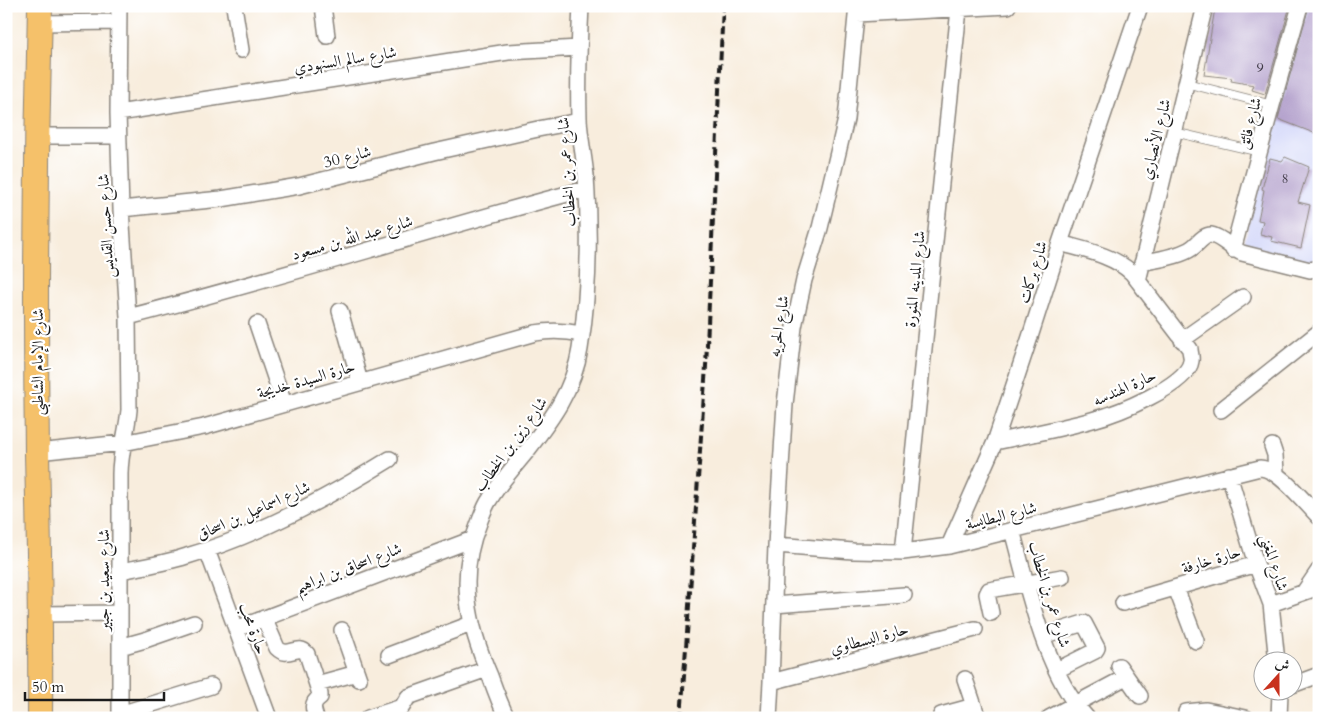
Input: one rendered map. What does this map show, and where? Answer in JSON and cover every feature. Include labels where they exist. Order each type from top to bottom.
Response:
[{"type":"main road","name":"شارع الإمام الشاطبى","points":[[39,15],[36,136],[37,452],[41,614],[40,718]]},
{"type":"street","name":"شارع حسن القديس","points":[[119,6],[118,136],[128,318],[129,410],[128,425],[123,443]]},
{"type":"street","points":[[234,6],[241,50]]},
{"type":"street","points":[[323,6],[327,36]]},
{"type":"street","name":"شارع عمر بن الخطاب","points":[[581,6],[579,121],[588,230],[582,334]]},
{"type":"street","points":[[857,10],[959,9],[1006,6]]},
{"type":"street","name":"شارع بركات","points":[[949,546],[995,442],[1140,6]]},
{"type":"street","name":"شارع الأنصاري","points":[[1138,280],[1205,6]]},
{"type":"street","name":"شارع فائق","points":[[1234,250],[1300,6]]},
{"type":"street","name":"شارع المدينه المنورة","points":[[903,552],[959,9]]},
{"type":"street","name":"شارع الحريه","points":[[768,718],[785,404],[794,327],[804,280],[820,228],[846,119],[857,10]]},
{"type":"street","points":[[39,15],[118,22]]},
{"type":"street","name":"شارع سالم السنهودي","points":[[118,112],[508,52],[579,48]]},
{"type":"street","name":"شارع 30","points":[[121,209],[221,199],[299,186],[434,152],[579,121]]},
{"type":"street","points":[[36,136],[118,136]]},
{"type":"street","name":"شارع عبد الله بن مسعود","points":[[128,318],[220,294],[586,188]]},
{"type":"street","points":[[1142,263],[1191,249],[1204,237],[1210,235],[1216,236],[1234,250],[1316,271]]},
{"type":"street","name":"حارة الهندسه","points":[[995,442],[1093,420],[1160,392],[1182,377],[1188,370],[1191,361],[1190,349],[1138,280],[1123,265],[1112,259],[1060,243]]},
{"type":"street","points":[[1182,340],[1243,297]]},
{"type":"street","points":[[340,311],[360,382]]},
{"type":"street","points":[[257,324],[284,404]]},
{"type":"street","name":"حارة السيدة خديجة","points":[[37,452],[123,443],[204,427],[535,333],[550,330],[582,334]]},
{"type":"street","points":[[1221,410],[1319,332]]},
{"type":"street","name":"شارع زين بن الخطاب","points":[[507,718],[487,669],[469,614],[466,576],[473,539],[489,500],[562,403],[576,370],[582,334]]},
{"type":"street","name":"شارع سعيد بن جبير","points":[[120,716],[120,474],[123,443]]},
{"type":"street","points":[[1272,446],[1275,455],[1276,473],[1319,517]]},
{"type":"street","name":"شارع اسماعيل بن اسحاق","points":[[120,571],[186,557],[249,534],[353,482],[390,459]]},
{"type":"street","name":"شارع البطايسة","points":[[776,545],[853,551],[903,552],[949,546],[1260,468],[1266,468],[1276,473]]},
{"type":"street","name":"شارع المغني","points":[[1230,475],[1256,564],[1271,604],[1276,652]]},
{"type":"street","name":"شارع عمر بن الخطاب","points":[[1012,530],[1042,636],[1057,670],[1077,705],[1087,718]]},
{"type":"street","name":"شارع اسحاق بن ابراهيم","points":[[236,629],[473,539]]},
{"type":"street","name":"حارة محب","points":[[207,550],[269,718]]},
{"type":"street","name":"حارة خارفة","points":[[1123,603],[1256,564]]},
{"type":"street","points":[[1271,604],[1312,590],[1319,570]]},
{"type":"street","points":[[992,613],[987,594],[989,590],[1062,577]]},
{"type":"street","name":"حارة خارفة","points":[[1176,588],[1196,641]]},
{"type":"street","points":[[774,605],[904,595]]},
{"type":"street","points":[[41,614],[120,612]]},
{"type":"street","points":[[264,618],[280,652],[305,650],[320,696],[313,705],[316,718]]},
{"type":"street","points":[[120,647],[153,638],[194,623]]},
{"type":"street","points":[[1042,636],[1084,623],[1097,648],[1095,651],[1057,670]]},
{"type":"street","points":[[389,656],[472,624]]},
{"type":"street","name":"حارة البسطاوي","points":[[771,682],[975,629]]},
{"type":"street","points":[[317,684],[358,676],[342,630]]},
{"type":"street","points":[[368,718],[404,712],[408,697],[487,669]]},
{"type":"street","points":[[1049,718],[1077,705],[1123,672],[1140,696]]},
{"type":"street","points":[[1302,681],[1319,675]]},
{"type":"street","points":[[941,715],[976,712],[965,679]]},
{"type":"street","points":[[120,716],[211,686]]},
{"type":"street","points":[[1279,718],[1280,702]]},
{"type":"street","points":[[1186,712],[1206,710],[1246,718]]},
{"type":"lane","points":[[1186,82],[1272,105]]},
{"type":"lane","points":[[1174,132],[1260,152]]},
{"type":"shaded area","points":[[1303,6],[1319,6],[1319,271],[1305,261],[1293,257],[1243,246]]},
{"type":"building","points":[[1219,6],[1290,6],[1265,94],[1252,90],[1254,85],[1231,81],[1232,78],[1204,75],[1214,14]]},
{"type":"building","points":[[1309,6],[1319,6],[1319,135],[1278,119]]},
{"type":"building","points":[[1285,157],[1309,167],[1298,202],[1310,205],[1301,248],[1271,241],[1272,237],[1260,234],[1263,221],[1258,220],[1264,190],[1262,189],[1270,158],[1282,161]]},
{"type":"railway","points":[[681,718],[706,366],[723,6]]}]
